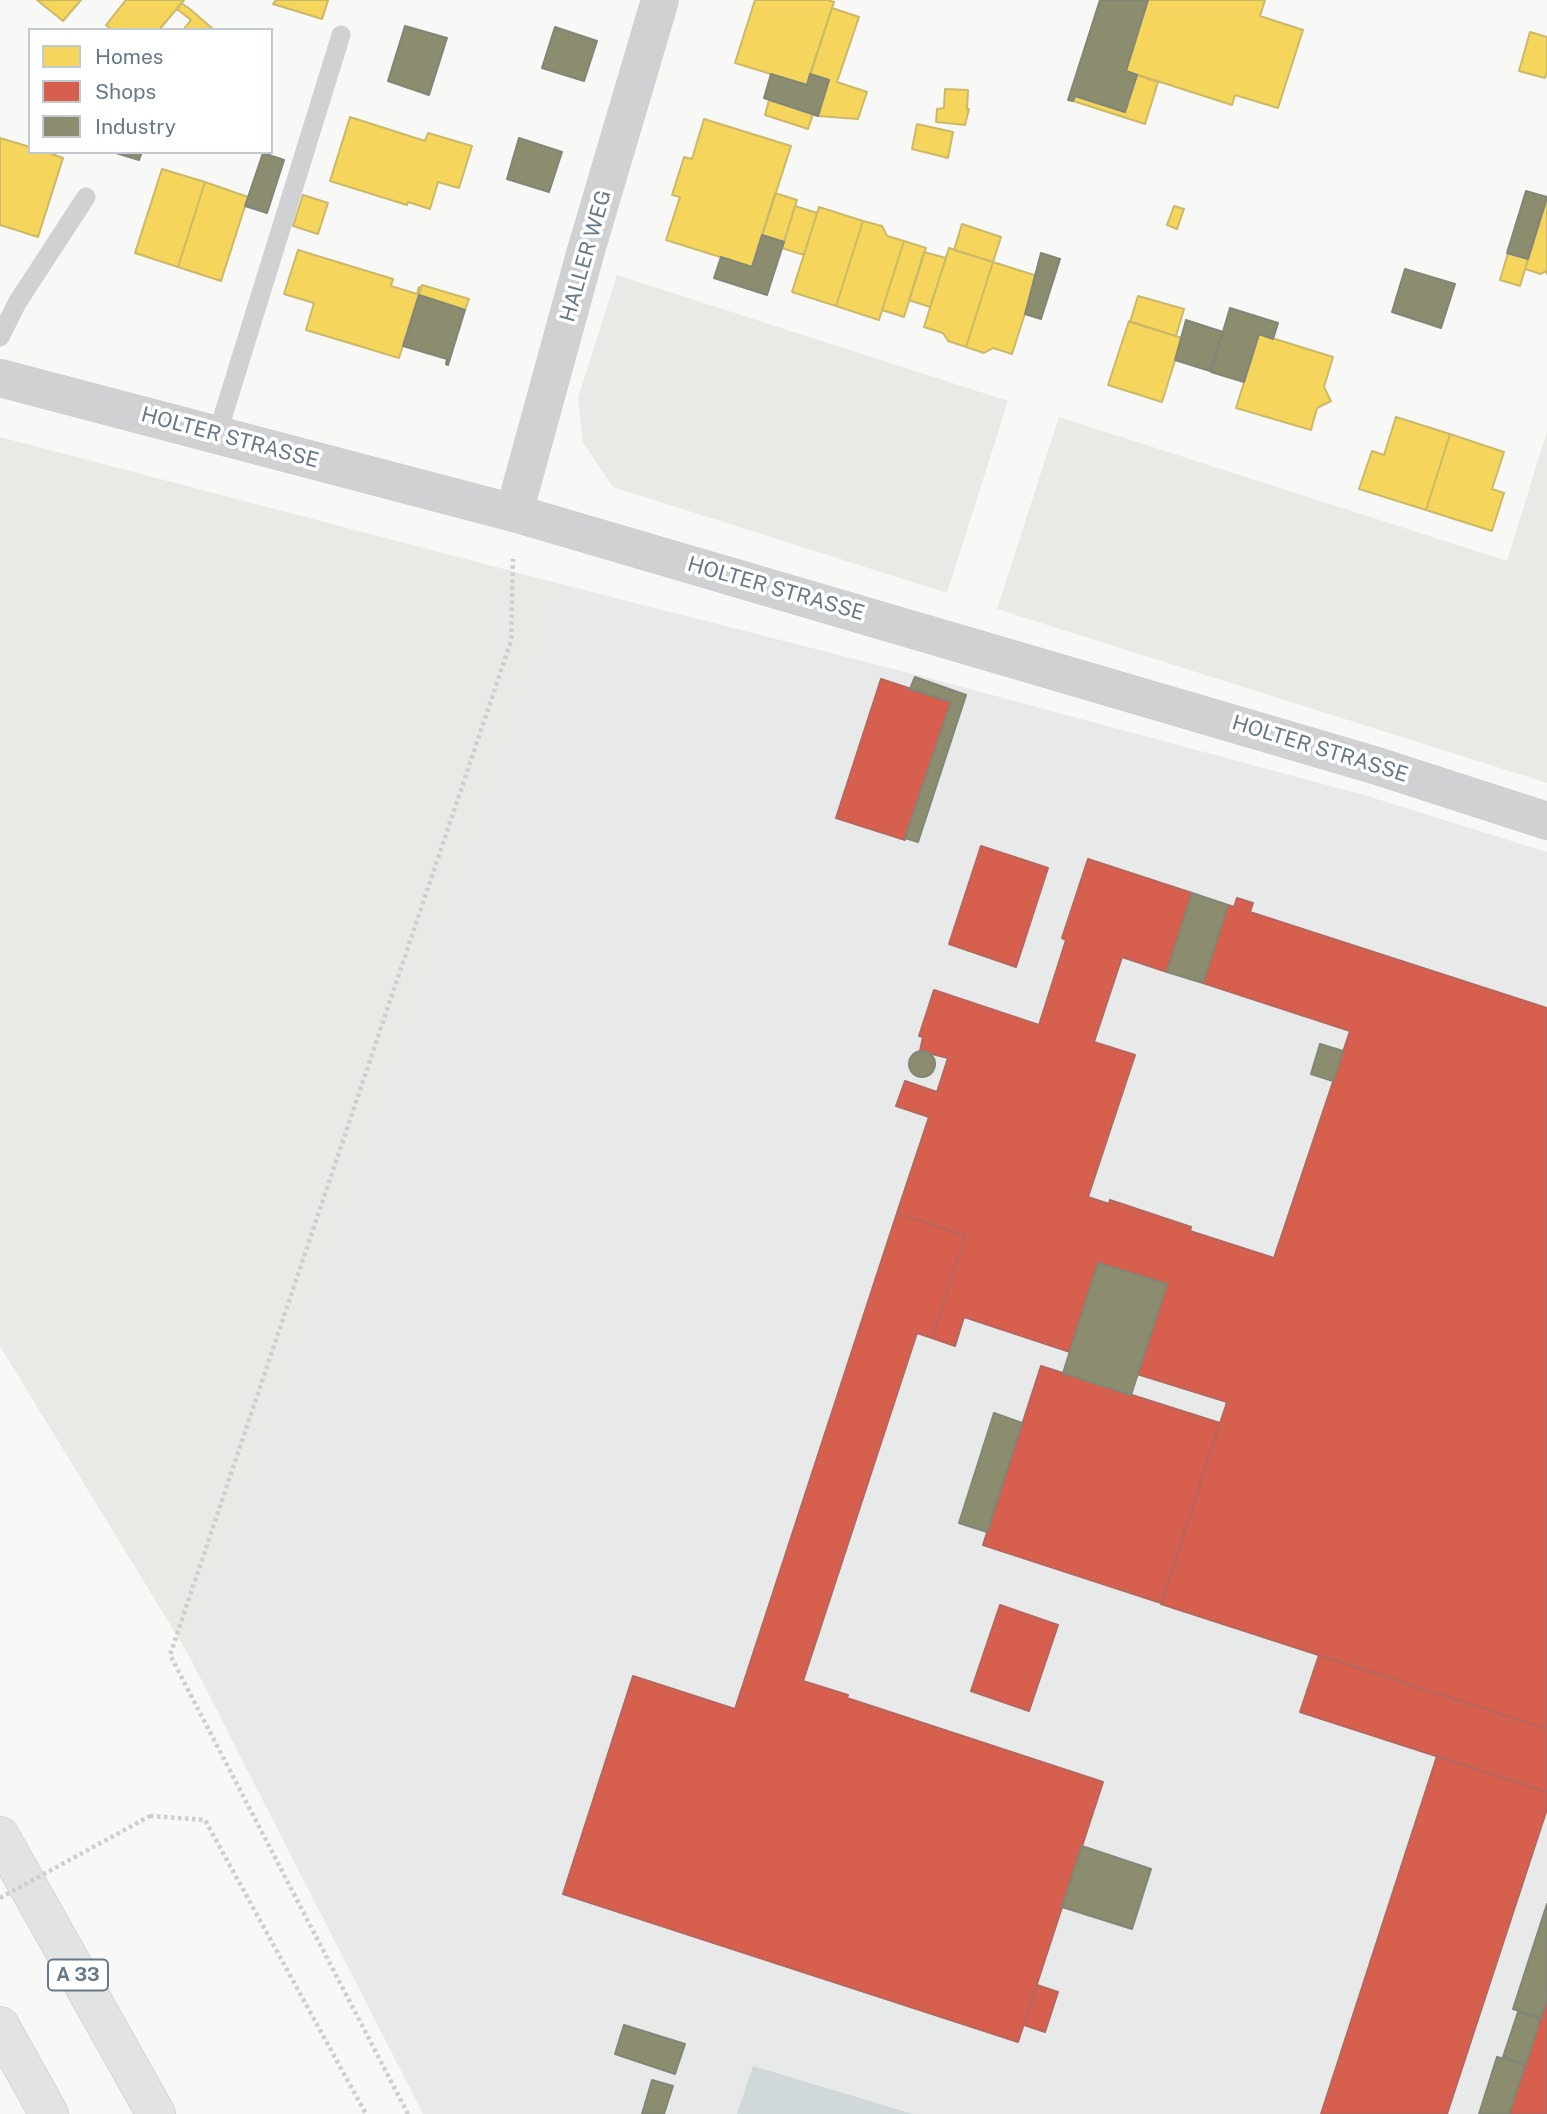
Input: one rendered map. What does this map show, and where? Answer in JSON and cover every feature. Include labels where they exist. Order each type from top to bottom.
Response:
[{"type":"highway","name":"A 33","points":[[0,1836],[156,2114]]},
{"type":"highway","points":[[0,2026],[49,2114]]},
{"type":"street","name":"HALLER WEG","points":[[514,513],[585,254],[660,0]]},
{"type":"street","name":"HOLTER STRASSE","points":[[0,378],[514,513],[1374,765],[1547,821]]},
{"type":"lane","points":[[217,435],[341,36]]},
{"type":"lane","points":[[0,337],[17,303],[86,197]]},
{"type":"path","points":[[408,2114],[170,1655],[511,641],[513,552]]},
{"type":"path","points":[[0,1898],[150,1816],[205,1820],[366,2114]]},
{"type":"shaded area","points":[[617,275],[1008,401],[947,593],[613,487],[583,442],[578,398]]},
{"type":"shaded area","points":[[1059,417],[1507,561],[1547,431],[1547,783],[997,609]]},
{"type":"shaded area","points":[[0,437],[561,584],[188,1654],[0,1346]]},
{"type":"shaded area","points":[[561,584],[925,677],[1364,795],[1547,852],[1547,2114],[423,2114],[188,1654]]},
{"type":"shaded area","points":[[753,2066],[913,2114],[737,2114]]},
{"type":"building: Homes","points":[[37,0],[81,0],[63,21]]},
{"type":"building: Homes","points":[[126,0],[184,0],[161,28],[110,28],[106,25]]},
{"type":"building: Homes","points":[[276,0],[328,1],[322,19],[273,4]]},
{"type":"building: Homes","points":[[755,0],[834,2],[807,85],[735,63]]},
{"type":"building: Homes","points":[[1148,0],[1265,0],[1260,16],[1303,30],[1278,108],[1235,95],[1232,105],[1126,71]]},
{"type":"building: Homes","points":[[181,3],[212,28],[185,28],[191,20],[177,9]]},
{"type":"building: Homes","points":[[832,8],[859,17],[837,82],[867,92],[858,119],[818,116],[829,80],[810,74]]},
{"type":"building: Homes","points":[[1530,32],[1547,37],[1545,78],[1519,71]]},
{"type":"building: Homes","points":[[1137,75],[1158,82],[1145,124],[1073,101],[1075,96],[1125,112]]},
{"type":"building: Homes","points":[[945,89],[968,90],[967,110],[969,109],[965,125],[936,122],[937,109],[944,108]]},
{"type":"building: Homes","points":[[769,100],[813,114],[808,129],[765,115]]},
{"type":"building: Homes","points":[[350,117],[425,141],[428,133],[472,146],[459,188],[438,182],[430,209],[408,202],[407,205],[330,181]]},
{"type":"building: Homes","points":[[704,119],[791,146],[752,267],[666,240],[680,197],[672,195],[684,157],[692,159]]},
{"type":"building: Homes","points":[[917,124],[953,132],[948,158],[912,149]]},
{"type":"building: Homes","points":[[0,138],[28,146],[28,154],[52,154],[63,158],[38,237],[0,225]]},
{"type":"building: Homes","points":[[162,169],[205,182],[178,267],[135,253]]},
{"type":"building: Homes","points":[[205,182],[248,197],[221,281],[178,267]]},
{"type":"building: Homes","points":[[775,193],[797,200],[784,242],[762,235]]},
{"type":"building: Homes","points":[[303,195],[328,203],[318,234],[293,226]]},
{"type":"building: Homes","points":[[1547,199],[1547,274],[1546,271],[1541,274],[1525,269]]},
{"type":"building: Homes","points":[[795,206],[817,213],[804,255],[782,248]]},
{"type":"building: Homes","points":[[1174,206],[1184,209],[1177,229],[1167,225]]},
{"type":"building: Homes","points":[[819,207],[863,221],[836,306],[792,292]]},
{"type":"building: Homes","points":[[863,221],[882,226],[887,236],[904,241],[879,320],[836,306]]},
{"type":"building: Homes","points":[[962,224],[1001,237],[993,262],[954,250]]},
{"type":"building: Homes","points":[[904,241],[926,248],[904,317],[882,310]]},
{"type":"building: Homes","points":[[949,248],[993,262],[966,347],[948,341],[943,333],[924,327]]},
{"type":"building: Homes","points":[[298,250],[393,279],[391,286],[417,294],[419,287],[421,288],[399,358],[306,330],[314,303],[284,294]]},
{"type":"building: Homes","points":[[924,252],[946,258],[930,307],[909,300]]},
{"type":"building: Homes","points":[[1508,253],[1528,259],[1520,286],[1500,280]]},
{"type":"building: Homes","points":[[993,262],[1037,276],[1012,354],[993,348],[984,353],[966,347]]},
{"type":"building: Homes","points":[[422,285],[469,299],[465,310],[419,295]]},
{"type":"building: Homes","points":[[1138,296],[1184,309],[1176,336],[1130,322]]},
{"type":"building: Homes","points":[[1129,321],[1182,338],[1162,402],[1108,385]]},
{"type":"building: Homes","points":[[1259,334],[1333,357],[1324,387],[1331,401],[1317,408],[1311,430],[1236,408]]},
{"type":"building: Homes","points":[[1396,417],[1450,434],[1426,510],[1359,489],[1372,451],[1384,455]]},
{"type":"building: Homes","points":[[1450,434],[1504,452],[1492,489],[1504,493],[1492,531],[1426,510]]},
{"type":"building: Shops","points":[[881,679],[951,702],[905,840],[836,818]]},
{"type":"building: Shops","points":[[981,846],[1048,868],[1016,967],[949,944]]},
{"type":"building: Shops","points":[[1088,859],[1192,893],[1167,972],[1122,957],[1094,1042],[1135,1055],[1088,1197],[1109,1204],[1110,1200],[1191,1227],[1190,1231],[1274,1258],[1350,1031],[1203,983],[1228,905],[1234,907],[1237,898],[1253,903],[1250,912],[1547,1008],[1547,1729],[1161,1604],[1227,1402],[1137,1374],[1167,1284],[1098,1263],[1070,1352],[964,1317],[955,1346],[932,1338],[965,1236],[897,1213],[929,1117],[896,1106],[905,1081],[937,1092],[948,1058],[920,1051],[923,1037],[919,1036],[934,990],[1039,1025],[1066,940],[1062,938]]},
{"type":"building: Shops","points":[[897,1213],[965,1236],[932,1338],[917,1333],[803,1681],[1103,1782],[1018,2042],[563,1894],[633,1676],[735,1709]]},
{"type":"building: Shops","points":[[1041,1366],[1220,1423],[1161,1603],[983,1545]]},
{"type":"building: Shops","points":[[1000,1605],[1058,1625],[1029,1711],[971,1691]]},
{"type":"building: Shops","points":[[1319,1655],[1547,1729],[1547,1792],[1300,1712]]},
{"type":"building: Shops","points":[[1437,1756],[1547,1792],[1547,1809],[1447,2114],[1321,2114]]},
{"type":"building: Shops","points":[[1037,1985],[1058,1992],[1045,2032],[1024,2025]]},
{"type":"building: Shops","points":[[1547,1998],[1547,2114],[1509,2114],[1541,2018]]},
{"type":"building: Industry","points":[[1100,0],[1148,0],[1126,71],[1137,75],[1125,112],[1075,96],[1073,101],[1068,100]]},
{"type":"building: Industry","points":[[405,26],[447,38],[429,95],[388,81]]},
{"type":"building: Industry","points":[[555,27],[597,41],[584,81],[542,68]]},
{"type":"building: Industry","points":[[771,74],[807,85],[810,74],[829,80],[818,116],[764,98]]},
{"type":"building: Industry","points":[[519,138],[562,152],[549,192],[507,179]]},
{"type":"building: Industry","points":[[120,154],[141,154],[139,160]]},
{"type":"building: Industry","points":[[263,154],[284,160],[267,213],[245,206]]},
{"type":"building: Industry","points":[[1526,191],[1547,197],[1528,259],[1507,253]]},
{"type":"building: Industry","points":[[762,235],[784,242],[767,295],[714,278],[721,257],[752,267]]},
{"type":"building: Industry","points":[[1041,253],[1060,259],[1041,319],[1025,314]]},
{"type":"building: Industry","points":[[1405,269],[1455,284],[1441,328],[1392,312]]},
{"type":"building: Industry","points":[[419,295],[465,310],[448,365],[447,359],[403,346]]},
{"type":"building: Industry","points":[[1230,308],[1278,323],[1273,339],[1259,334],[1244,382],[1211,372]]},
{"type":"building: Industry","points":[[1186,320],[1223,332],[1210,371],[1175,360]]},
{"type":"building: Industry","points":[[915,677],[966,695],[918,842],[905,838],[951,702],[910,689]]},
{"type":"building: Industry","points":[[1192,893],[1228,905],[1203,983],[1167,972]]},
{"type":"building: Industry","points":[[1320,1044],[1343,1051],[1333,1081],[1311,1074]]},
{"type":"building: Industry","points":[[922,1051],[932,1054],[935,1064],[932,1074],[922,1077],[912,1074],[909,1064],[912,1054]]},
{"type":"building: Industry","points":[[1098,1263],[1167,1284],[1131,1395],[1063,1373]]},
{"type":"building: Industry","points":[[994,1413],[1022,1423],[987,1532],[959,1523]]},
{"type":"building: Industry","points":[[1082,1846],[1151,1869],[1132,1929],[1062,1907]]},
{"type":"building: Industry","points":[[1547,1904],[1547,1998],[1541,2018],[1513,2009]]},
{"type":"building: Industry","points":[[1518,2012],[1540,2019],[1526,2064],[1503,2057]]},
{"type":"building: Industry","points":[[624,2025],[685,2044],[675,2074],[615,2054]]},
{"type":"building: Industry","points":[[1497,2057],[1525,2065],[1509,2114],[1479,2114]]},
{"type":"building: Industry","points":[[652,2080],[673,2086],[664,2114],[642,2114]]}]
